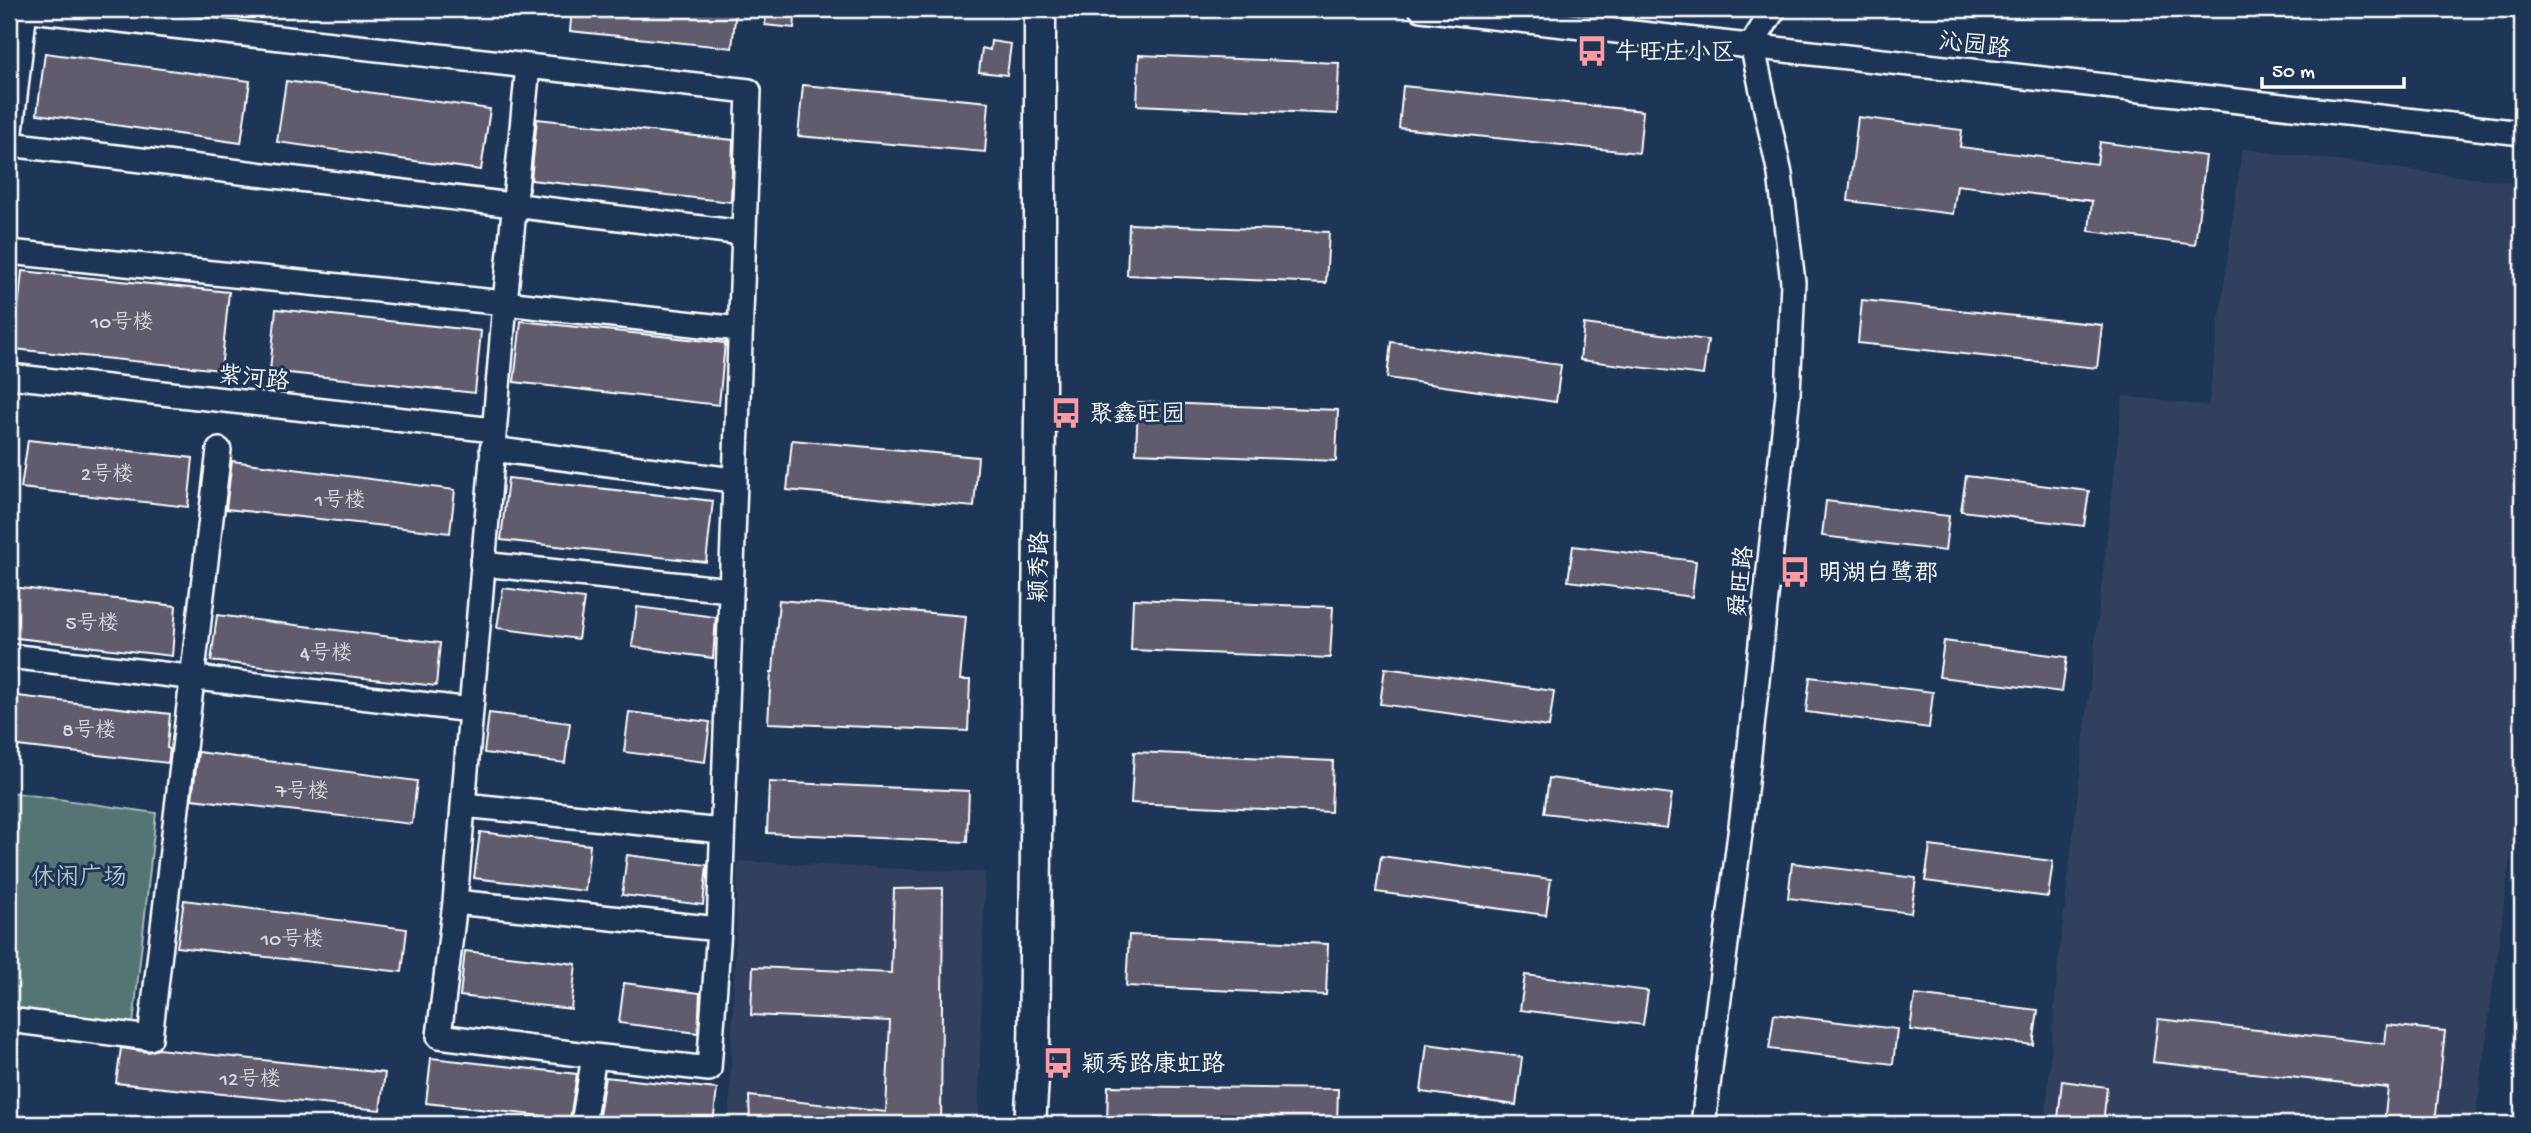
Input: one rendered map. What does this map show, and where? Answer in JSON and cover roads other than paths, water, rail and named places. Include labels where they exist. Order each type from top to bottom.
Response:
[{"type":"main road","name":"颖秀路","points":[[1030,1124],[1034,1050],[1040,415],[1040,9]]},
{"type":"street","points":[[9,149],[23,9],[528,66],[749,91],[719,929],[709,1069],[439,1036],[455,902],[482,564],[528,66]]},
{"type":"street","name":"沁园路","points":[[1421,9],[1752,44],[2522,133]]},
{"type":"street","points":[[1752,44],[1774,9]]},
{"type":"street","name":"舜旺路","points":[[1703,1124],[1743,810],[1788,394],[1793,282],[1780,174],[1752,44]]},
{"type":"street","points":[[9,144],[743,233]]},
{"type":"street","points":[[9,252],[739,329]]},
{"type":"street","name":"紫河路","points":[[9,376],[493,440],[733,480]]},
{"type":"street","points":[[9,1020],[150,1038],[219,450]]},
{"type":"street","points":[[482,564],[730,590]]},
{"type":"street","points":[[9,656],[471,710]]},
{"type":"street","points":[[463,805],[722,831]]},
{"type":"street","points":[[455,902],[719,929]]},
{"type":"street","points":[[583,1124],[594,1056]]},
{"type":"place","name":"牛旺庄小区","points":[[1592,51]]},
{"type":"place","name":"聚鑫旺园","points":[[1066,413]]},
{"type":"place","name":"明湖白鹭郡","points":[[1795,572]]},
{"type":"place","name":"颖秀路康虹路","points":[[1058,1063]]},
{"type":"park label","name":"休闲广场","points":[[79,876]]}]
